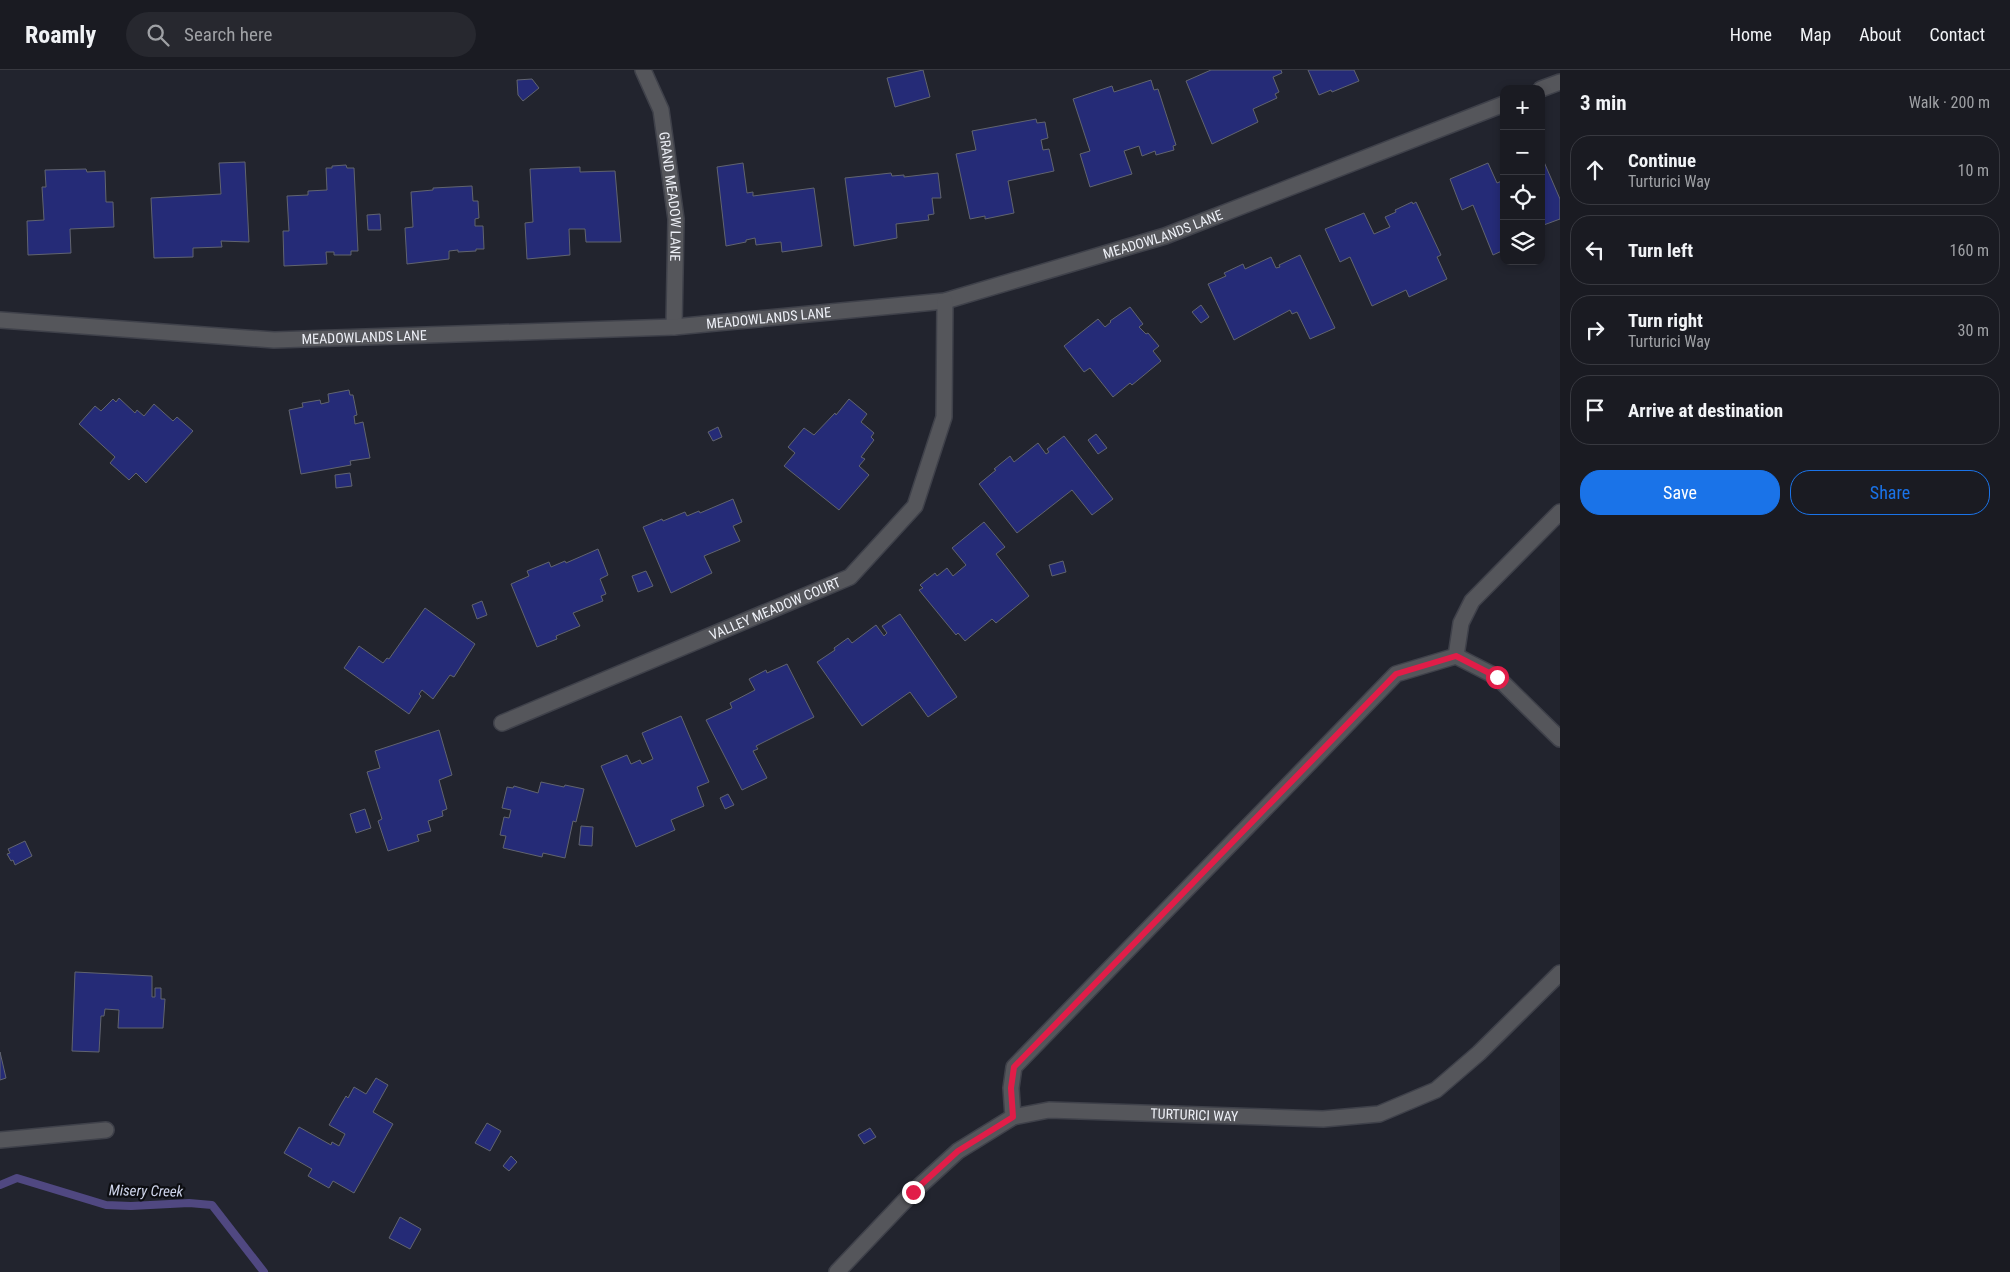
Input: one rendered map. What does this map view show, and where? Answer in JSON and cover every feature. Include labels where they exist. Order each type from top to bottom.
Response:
[{"type":"street","name":"GRAND MEADOW LANE","points":[[643,70],[661,110],[676,219],[674,327]]},
{"type":"street","points":[[1545,88],[1560,82]]},
{"type":"street","name":"MEADOWLANDS LANE","points":[[0,320],[274,340],[674,327],[945,301],[1165,236],[1500,106]]},
{"type":"street","name":"VALLEY MEADOW COURT","points":[[502,723],[850,577],[915,506],[944,417],[945,301]]},
{"type":"street","points":[[1456,656],[1461,623],[1472,601],[1560,512]]},
{"type":"street","points":[[1013,1117],[1011,1088],[1014,1067],[1396,674],[1456,656],[1497,677],[1560,739]]},
{"type":"street","name":"TURTURICI WAY","points":[[837,1272],[913,1192],[958,1151],[1013,1117],[1049,1110],[1322,1119],[1379,1114],[1436,1090],[1479,1053],[1560,973]]},
{"type":"street","points":[[0,1140],[106,1130]]},
{"type":"building","points":[[923,70],[930,97],[895,107],[887,78]]},
{"type":"building","points":[[1211,70],[1281,70],[1282,73],[1273,77],[1279,92],[1275,94],[1277,98],[1253,109],[1258,122],[1212,144],[1186,81]]},
{"type":"building","points":[[1308,70],[1354,70],[1359,81],[1319,95]]},
{"type":"building","points":[[532,79],[539,88],[523,101],[518,95],[517,80]]},
{"type":"building","points":[[1151,80],[1154,90],[1158,89],[1176,145],[1173,146],[1174,150],[1156,155],[1155,151],[1142,156],[1139,146],[1124,151],[1132,174],[1090,187],[1080,154],[1090,151],[1073,99],[1112,86],[1114,92]]},
{"type":"building","points":[[1036,119],[1037,123],[1045,122],[1048,138],[1041,140],[1043,150],[1049,149],[1054,171],[1008,181],[1014,213],[985,219],[985,216],[970,219],[956,154],[976,150],[972,131]]},
{"type":"building","points":[[245,162],[249,242],[221,241],[222,247],[193,248],[193,257],[154,258],[151,198],[221,194],[219,163]]},
{"type":"building","points":[[743,163],[747,193],[753,192],[753,196],[814,188],[822,246],[782,252],[781,242],[756,245],[755,238],[726,246],[717,167]]},
{"type":"building","points":[[1488,163],[1497,183],[1500,182],[1500,252],[1493,255],[1473,205],[1462,210],[1450,179]]},
{"type":"building","points":[[1545,164],[1560,199],[1560,219],[1545,225]]},
{"type":"building","points":[[346,165],[347,168],[354,168],[358,251],[351,251],[351,255],[334,255],[334,252],[326,252],[327,264],[284,266],[283,231],[289,231],[287,196],[308,195],[308,191],[327,190],[326,168]]},
{"type":"building","points":[[580,167],[580,172],[615,171],[621,242],[586,242],[585,229],[569,229],[570,255],[527,259],[525,223],[533,222],[530,169]]},
{"type":"building","points":[[86,169],[87,172],[105,171],[106,202],[113,202],[114,227],[70,229],[71,253],[28,255],[27,221],[44,220],[42,187],[46,187],[45,170]]},
{"type":"building","points":[[891,173],[892,176],[904,175],[904,177],[938,173],[941,198],[932,198],[934,214],[928,215],[929,220],[896,224],[897,238],[854,246],[845,178]]},
{"type":"building","points":[[472,186],[473,201],[478,201],[479,218],[475,219],[475,226],[483,226],[484,249],[476,249],[476,251],[449,251],[449,259],[407,264],[405,228],[413,227],[411,192],[433,190],[433,188]]},
{"type":"building","points":[[1412,202],[1413,204],[1416,202],[1441,255],[1437,257],[1447,279],[1409,297],[1406,290],[1372,306],[1350,257],[1340,262],[1325,229],[1364,213],[1374,234],[1390,227],[1385,217]]},
{"type":"building","points":[[380,214],[381,230],[368,230],[367,215]]},
{"type":"building","points":[[1300,255],[1335,328],[1310,339],[1297,312],[1292,314],[1290,310],[1234,340],[1208,284],[1226,276],[1224,273],[1243,264],[1245,269],[1271,257],[1276,268]]},
{"type":"building","points":[[1201,305],[1209,317],[1201,323],[1192,312]]},
{"type":"building","points":[[1130,307],[1143,324],[1139,327],[1146,334],[1148,333],[1159,346],[1153,351],[1161,361],[1132,385],[1130,383],[1113,397],[1090,368],[1084,372],[1064,346],[1098,319],[1105,327],[1110,321]]},
{"type":"building","points":[[349,390],[350,395],[353,395],[357,415],[354,416],[355,424],[363,422],[370,458],[350,461],[351,465],[301,474],[289,410],[303,407],[302,403],[320,400],[321,404],[329,402],[328,394]]},
{"type":"building","points":[[119,398],[135,413],[137,410],[144,416],[154,404],[173,421],[177,417],[193,431],[146,483],[136,473],[129,480],[110,463],[115,457],[79,424],[95,406],[101,411],[113,399],[116,402]]},
{"type":"building","points":[[849,399],[867,414],[861,422],[874,433],[871,437],[874,440],[861,457],[865,459],[859,466],[869,475],[839,510],[784,466],[795,453],[788,447],[804,428],[814,435],[835,413],[836,415]]},
{"type":"building","points":[[718,427],[722,437],[713,441],[708,432]]},
{"type":"building","points":[[1096,434],[1107,448],[1098,454],[1088,440]]},
{"type":"building","points":[[1064,436],[1113,499],[1092,515],[1072,490],[1017,533],[979,484],[1010,456],[1014,462],[1038,443],[1046,454],[1049,452],[1047,449]]},
{"type":"building","points":[[350,473],[352,486],[336,488],[335,475]]},
{"type":"building","points":[[733,499],[742,522],[733,526],[740,541],[704,556],[712,573],[671,593],[643,527],[685,512],[687,516],[699,511],[700,513]]},
{"type":"building","points":[[984,522],[1005,547],[996,554],[1029,596],[996,623],[992,619],[965,641],[958,633],[956,635],[919,590],[923,588],[920,585],[935,573],[937,576],[947,568],[953,576],[966,565],[952,548]]},
{"type":"building","points":[[598,549],[608,575],[600,579],[606,594],[601,596],[603,601],[573,613],[580,626],[556,636],[557,639],[537,647],[511,584],[529,576],[527,571],[549,562],[551,567],[565,561],[566,563]]},
{"type":"building","points":[[1063,561],[1066,572],[1052,576],[1049,565]]},
{"type":"building","points":[[646,571],[653,586],[638,592],[632,576]]},
{"type":"building","points":[[482,601],[487,615],[477,619],[472,605]]},
{"type":"building","points":[[425,608],[475,644],[454,677],[450,675],[433,699],[422,690],[419,694],[421,696],[409,714],[344,668],[359,646],[383,663],[387,658],[389,659]]},
{"type":"building","points":[[900,614],[957,697],[928,717],[910,692],[862,726],[817,662],[835,650],[834,648],[848,638],[852,643],[876,625],[884,636],[887,633],[882,626]]},
{"type":"building","points":[[787,664],[814,717],[756,746],[758,749],[753,751],[767,778],[742,790],[706,720],[732,708],[730,703],[755,690],[749,679],[766,670],[767,673]]},
{"type":"building","points":[[681,716],[709,782],[697,787],[704,806],[671,820],[675,830],[636,847],[601,766],[627,755],[631,764],[640,760],[642,764],[653,759],[642,733]]},
{"type":"building","points":[[439,730],[452,775],[439,780],[447,809],[442,811],[443,816],[428,821],[431,831],[417,835],[419,841],[388,851],[378,821],[382,819],[367,772],[380,768],[375,751]]},
{"type":"building","points":[[541,782],[584,789],[576,822],[573,821],[565,858],[543,853],[542,857],[503,848],[506,836],[500,835],[504,817],[509,818],[511,810],[502,808],[507,787],[513,788],[514,786],[538,793]]},
{"type":"building","points":[[728,794],[734,805],[725,809],[720,798]]},
{"type":"building","points":[[365,809],[371,828],[356,833],[350,814]]},
{"type":"building","points":[[581,826],[593,827],[592,846],[579,845]]},
{"type":"building","points":[[25,841],[32,856],[15,865],[7,854],[10,853],[8,849]]},
{"type":"building","points":[[75,972],[152,976],[152,997],[155,997],[155,988],[161,988],[161,999],[165,999],[163,1028],[118,1028],[119,1010],[105,1009],[104,1016],[101,1016],[99,1052],[72,1051]]},
{"type":"building","points":[[0,1052],[6,1078],[0,1080]]},
{"type":"building","points":[[376,1078],[388,1085],[373,1112],[393,1124],[354,1193],[333,1181],[329,1188],[308,1176],[312,1169],[284,1153],[299,1127],[331,1145],[332,1142],[339,1146],[345,1134],[329,1125],[346,1096],[348,1098],[354,1087],[366,1094]]},
{"type":"building","points":[[487,1123],[501,1131],[490,1151],[475,1143]]},
{"type":"building","points":[[870,1128],[876,1137],[864,1144],[858,1135]]},
{"type":"building","points":[[511,1156],[517,1162],[509,1171],[503,1166]]},
{"type":"building","points":[[400,1217],[421,1229],[410,1249],[389,1238]]},
{"type":"waterway","name":"Misery Creek","points":[[0,1185],[17,1178],[106,1205],[131,1206],[189,1203],[212,1205],[264,1272]]},
{"type":"route","points":[[913,1192],[958,1151],[1013,1117],[1011,1088],[1014,1067],[1396,674],[1456,656],[1497,677]]}]
